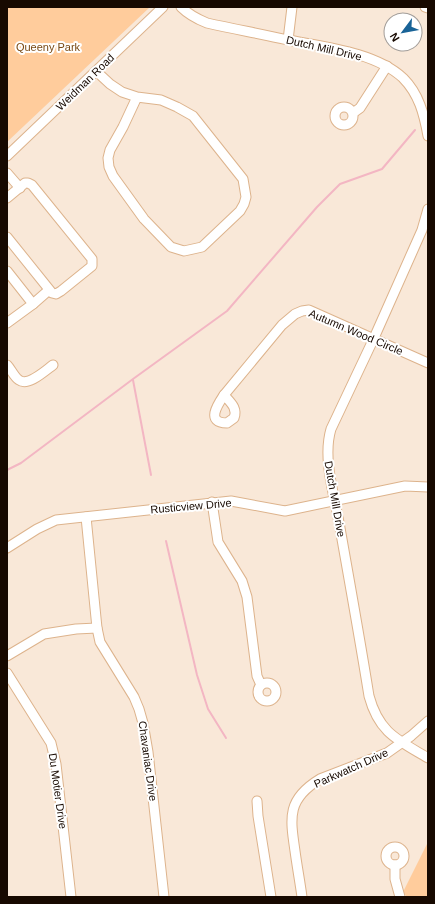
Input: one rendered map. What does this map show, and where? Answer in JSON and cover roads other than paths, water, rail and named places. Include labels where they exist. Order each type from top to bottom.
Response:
[{"type":"street","name":"Weidman Road","points":[[7,156],[162,7]]},
{"type":"street","name":"Dutch Mill Drive","points":[[181,7],[198,20],[207,23],[340,50],[372,59],[387,66],[402,77],[415,93],[425,118],[428,136]]},
{"type":"street","points":[[288,40],[292,7]]},
{"type":"street","points":[[353,113],[360,108],[387,66]]},
{"type":"street","points":[[96,70],[110,84],[122,92],[137,97],[161,100],[178,107],[193,116],[243,179],[246,197],[240,211],[202,247],[184,251],[171,247],[144,219],[122,191],[109,167],[108,158],[110,150],[123,128],[137,97]]},
{"type":"street","points":[[7,173],[20,188]]},
{"type":"street","points":[[7,198],[28,182],[32,185],[92,259],[92,266],[61,291],[56,294],[52,293],[7,237]]},
{"type":"street","name":"Dutch Mill Drive","points":[[428,210],[422,230],[374,338],[330,429],[328,440],[328,463],[369,696],[373,709],[388,733],[428,758]]},
{"type":"street","points":[[7,271],[32,304]]},
{"type":"street","points":[[7,323],[49,290]]},
{"type":"street","name":"Autumn Wood Circle","points":[[224,395],[282,325],[295,314],[302,311],[309,310],[428,363]]},
{"type":"street","points":[[7,365],[19,380],[26,382],[36,378],[53,365]]},
{"type":"street","name":"Rusticview Drive","points":[[7,548],[46,524],[56,520],[231,500],[285,511],[405,486],[428,487]]},
{"type":"street","points":[[212,502],[218,542],[242,581],[247,596],[257,676],[261,685]]},
{"type":"street","name":"Chavaniac Drive","points":[[86,517],[97,628],[100,642],[134,698],[143,723],[148,752],[164,897]]},
{"type":"street","points":[[7,656],[44,634],[97,628]]},
{"type":"street","name":"Du Motier Drive","points":[[7,673],[46,735],[53,751],[56,764],[71,897]]},
{"type":"street","name":"Parkwatch Drive","points":[[302,897],[291,825],[297,800],[312,784],[320,779],[380,756],[402,742],[428,721]]},
{"type":"street","points":[[256,801],[271,897]]},
{"type":"street","points":[[394,865],[395,879],[400,897]]},
{"type":"waterway","points":[[7,470],[21,463],[227,311],[317,207],[340,184],[382,169],[415,130]]},
{"type":"waterway","points":[[133,380],[151,475]]},
{"type":"waterway","points":[[166,541],[197,675],[208,709],[226,738]]},
{"type":"park label","name":"Queeny Park","points":[[48,47]]}]
